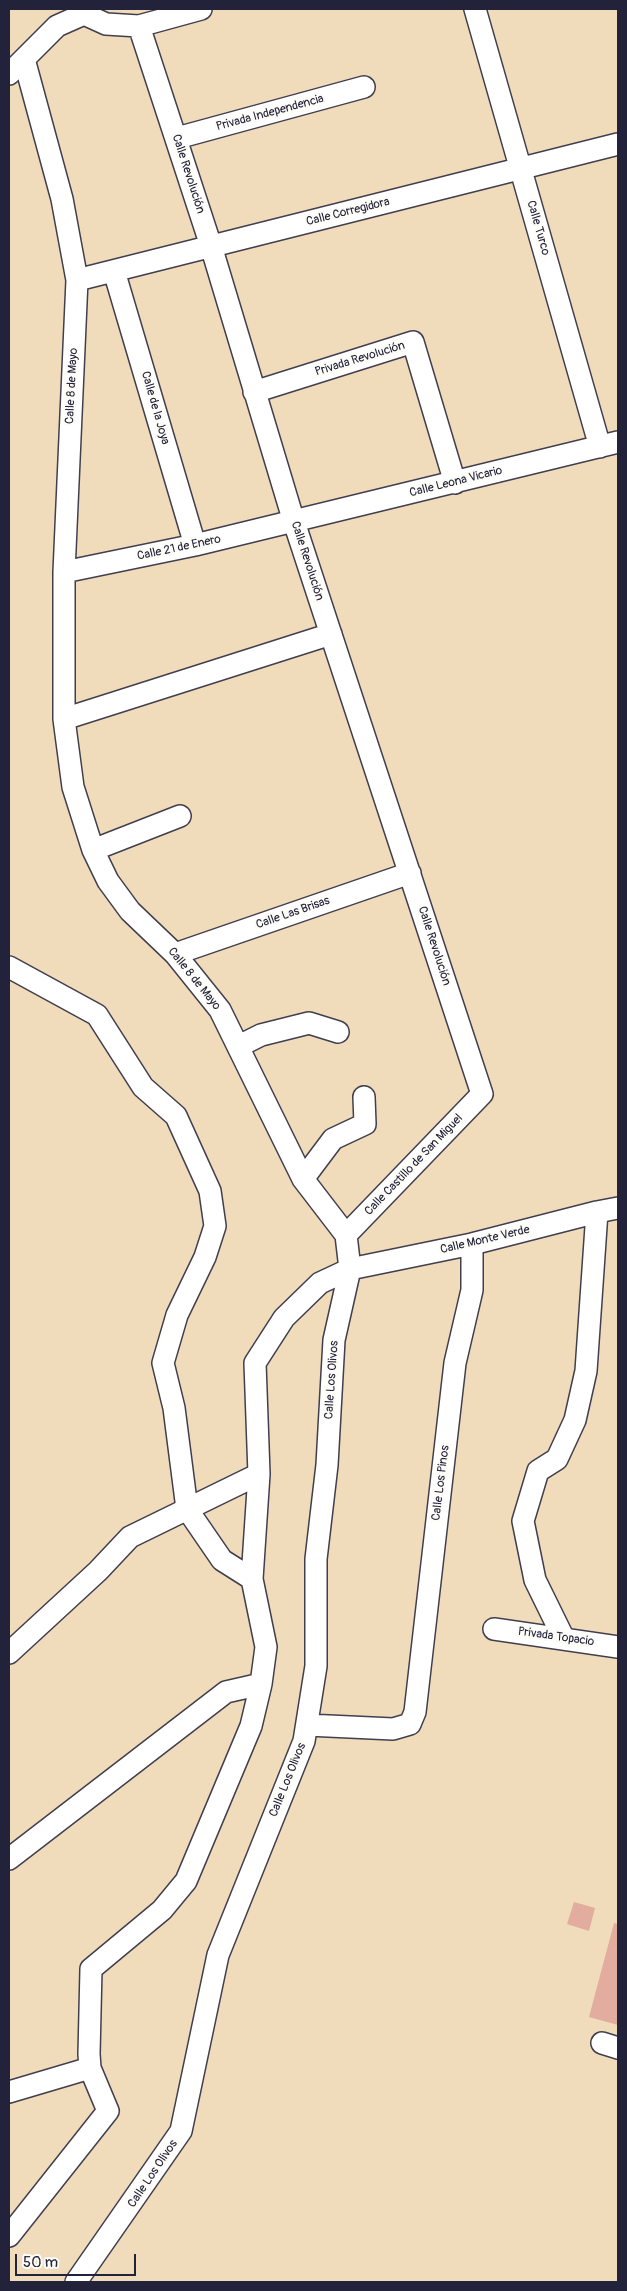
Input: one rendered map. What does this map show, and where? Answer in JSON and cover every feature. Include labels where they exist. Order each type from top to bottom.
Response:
[{"type":"street","points":[[15,68],[60,17],[84,10],[106,24],[140,26],[201,9]]},
{"type":"street","name":"Calle Turco","points":[[475,9],[522,168],[609,445]]},
{"type":"street","name":"Calle Revolución","points":[[140,26],[211,246],[294,522],[482,1094]]},
{"type":"street","name":"Calle 8 de Mayo","points":[[15,68],[62,199],[77,280],[64,572],[64,719],[73,787],[93,850],[108,881],[130,911],[176,954],[220,1010],[303,1179],[346,1235]]},
{"type":"street","name":"Privada Independencia","points":[[177,138],[364,88]]},
{"type":"street","name":"Calle Corregidora","points":[[77,280],[618,144]]},
{"type":"street","name":"Calle de la Joya","points":[[114,271],[195,545]]},
{"type":"street","name":"Privada Revolución","points":[[254,392],[413,342],[455,483]]},
{"type":"street","name":"Calle Leona Vicario","points":[[294,522],[609,445]]},
{"type":"street","name":"Calle 21 de Enero","points":[[64,572],[294,522]]},
{"type":"street","points":[[64,719],[331,634]]},
{"type":"street","points":[[93,850],[180,816]]},
{"type":"street","name":"Calle Las Brisas","points":[[176,954],[410,873]]},
{"type":"street","points":[[9,967],[97,1015],[143,1087],[176,1116],[210,1191],[215,1226],[205,1257],[177,1315],[163,1363],[174,1408],[187,1509],[222,1560],[252,1579]]},
{"type":"street","points":[[239,1046],[261,1035],[309,1023],[338,1032]]},
{"type":"street","name":"Calle Castillo de San Miguel","points":[[346,1235],[482,1094]]},
{"type":"street","points":[[303,1179],[333,1139],[365,1124],[364,1097]]},
{"type":"street","name":"Calle Monte Verde","points":[[90,2068],[92,1969],[162,1910],[186,1881],[251,1726],[261,1684],[266,1647],[252,1579],[259,1474],[255,1363],[284,1318],[320,1284],[350,1269],[472,1244],[618,1208]]},
{"type":"street","points":[[563,1637],[534,1580],[523,1521],[538,1471],[557,1459],[575,1420],[584,1381],[597,1212]]},
{"type":"street","name":"Calle Los Olivos","points":[[76,2282],[182,2132],[218,1955],[304,1741],[316,1666],[316,1559],[327,1465],[334,1340],[350,1269],[346,1235]]},
{"type":"street","name":"Calle Los Pinos","points":[[307,1725],[393,1729],[410,1724],[415,1712],[455,1363],[472,1290],[472,1244]]},
{"type":"street","points":[[9,1654],[98,1571],[130,1537],[259,1474]]},
{"type":"street","name":"Privada Topacio","points":[[494,1629],[618,1646]]},
{"type":"street","points":[[9,1859],[226,1692],[261,1684]]},
{"type":"street","points":[[9,2092],[90,2068],[108,2111],[9,2236]]},
{"type":"building","points":[[574,1902],[595,1908],[589,1931],[567,1924]]},
{"type":"building","points":[[614,1923],[618,1924],[618,2025],[589,2017]]}]
